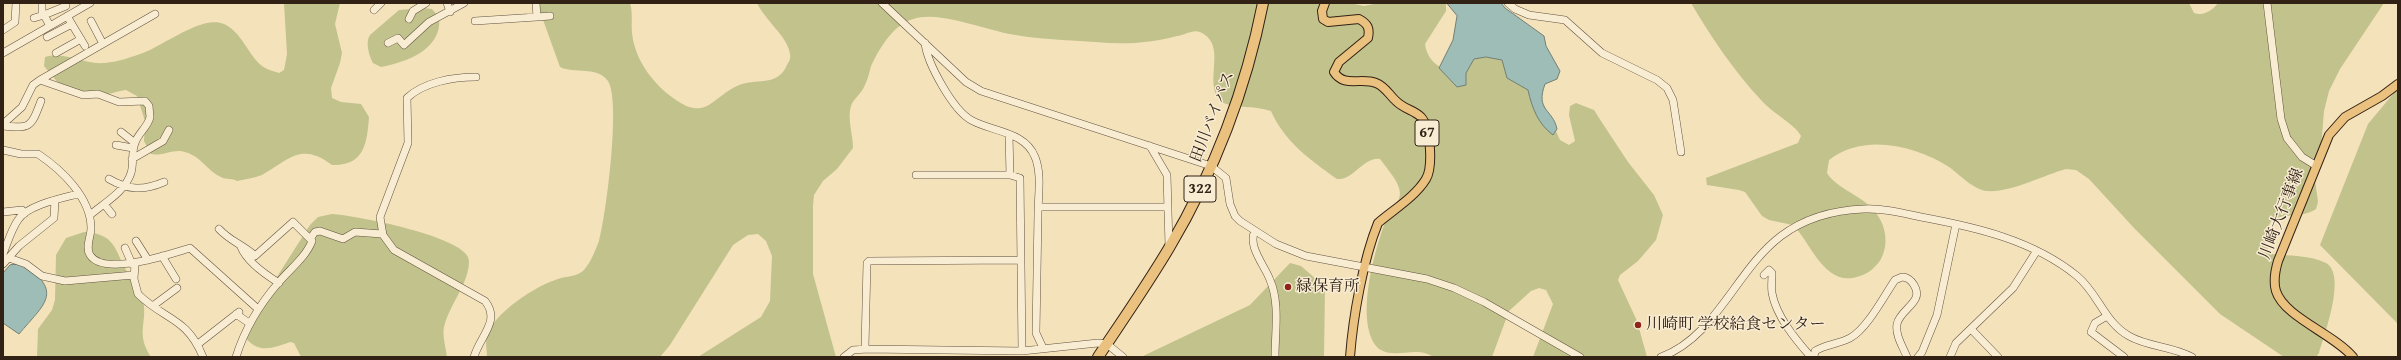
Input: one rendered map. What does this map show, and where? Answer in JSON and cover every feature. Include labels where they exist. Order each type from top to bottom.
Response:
[{"type":"highway","name":"田川バイパス","points":[[1098,357],[1170,248],[1211,166],[1238,102],[1256,38],[1263,3]]},
{"type":"main road","name":"67","points":[[1325,3],[1322,11],[1323,19],[1328,22],[1359,19],[1366,23],[1370,29],[1368,38],[1339,62],[1334,72],[1338,78],[1344,81],[1375,82],[1383,86],[1400,105],[1415,111],[1423,119],[1427,134],[1430,166],[1425,180],[1378,223],[1365,266],[1350,357]]},
{"type":"main road","name":"川崎大行事線","points":[[2353,357],[2341,344],[2294,313],[2280,299],[2276,291],[2274,277],[2278,260],[2315,165],[2329,135],[2345,117],[2382,96],[2398,84]]},
{"type":"street","points":[[3,30],[15,22],[16,3]]},
{"type":"street","points":[[42,3],[43,15],[50,26]]},
{"type":"street","points":[[34,18],[58,11],[66,6],[66,3]]},
{"type":"street","points":[[3,53],[67,16],[82,5],[90,3]]},
{"type":"street","points":[[374,10],[381,3]]},
{"type":"street","points":[[409,19],[413,11],[426,3]]},
{"type":"street","points":[[447,3],[450,12]]},
{"type":"street","points":[[388,43],[398,38],[404,45],[429,22],[450,12],[464,3]]},
{"type":"street","points":[[536,3],[537,17]]},
{"type":"street","points":[[882,3],[966,82],[981,91],[1211,166],[1226,178],[1230,204],[1235,216],[1255,231],[1293,253],[1427,279],[1454,288],[1484,302],[1580,357]]},
{"type":"street","points":[[1508,3],[1515,9],[1529,15],[1565,20],[1602,53],[1657,80],[1667,88],[1673,100],[1682,152]]},
{"type":"street","points":[[2267,3],[2280,119],[2287,138],[2302,157],[2315,165]]},
{"type":"street","points":[[3,125],[22,107],[33,85],[155,14]]},
{"type":"street","points":[[67,16],[85,46]]},
{"type":"street","points":[[475,21],[550,16]]},
{"type":"street","points":[[91,21],[103,44]]},
{"type":"street","points":[[47,37],[72,24]]},
{"type":"street","points":[[56,53],[81,39]]},
{"type":"street","points":[[925,43],[926,54],[932,68],[962,112],[970,119],[1021,139],[1030,147],[1035,157],[1038,168],[1036,333],[1043,348]]},
{"type":"street","points":[[474,357],[492,320],[490,307],[485,301],[394,250],[382,234],[380,216],[408,143],[407,98],[414,92],[437,83],[462,77],[476,78]]},
{"type":"street","points":[[40,80],[83,95],[98,94],[119,102],[145,101],[150,112],[149,121],[138,135],[134,146],[131,173],[123,187],[90,215]]},
{"type":"street","points":[[3,125],[20,128],[29,126],[33,122],[41,101]]},
{"type":"street","points":[[132,159],[163,141],[169,130]]},
{"type":"street","points":[[121,132],[134,146]]},
{"type":"street","points":[[1009,135],[1010,175]]},
{"type":"street","points":[[116,145],[134,146]]},
{"type":"street","points":[[1150,146],[1167,176],[1170,248]]},
{"type":"street","points":[[3,150],[21,154],[38,154],[70,180],[90,215],[91,232],[88,248],[90,255],[101,263],[133,264],[190,248],[258,309]]},
{"type":"street","points":[[916,175],[1010,175],[1020,178],[1019,260],[1022,351]]},
{"type":"street","points":[[109,179],[123,187],[145,187],[164,182]]},
{"type":"street","points":[[3,264],[6,256],[7,238],[15,228],[17,221],[24,214],[54,200],[78,194]]},
{"type":"street","points":[[6,256],[54,218],[54,200]]},
{"type":"street","points":[[104,204],[112,214]]},
{"type":"street","points":[[1038,207],[1168,208]]},
{"type":"street","points":[[1661,357],[1681,347],[1692,338],[1769,246],[1782,235],[1813,218],[1830,213],[1866,209],[1887,210],[1987,231],[2036,252],[2077,276],[2088,286],[2107,316],[2128,336],[2141,342],[2171,349],[2192,357]]},
{"type":"street","points":[[3,212],[22,210],[24,214]]},
{"type":"street","points":[[236,357],[249,323],[258,309],[309,248],[312,241],[293,222],[255,256],[247,248],[241,247]]},
{"type":"street","points":[[1918,357],[1922,352],[1938,311],[1956,224]]},
{"type":"street","points":[[219,229],[241,247],[254,263],[279,283]]},
{"type":"street","points":[[310,239],[315,232],[320,231],[343,239],[355,232],[382,234]]},
{"type":"street","points":[[1255,231],[1253,246],[1270,280],[1274,293],[1276,357]]},
{"type":"street","points":[[148,260],[138,243],[126,250],[133,264],[138,294],[179,321],[198,344],[204,357]]},
{"type":"street","points":[[1950,357],[1956,343],[2013,288],[2036,252]]},
{"type":"street","points":[[6,256],[26,264],[42,276],[65,281],[134,275]]},
{"type":"street","points":[[162,256],[176,279]]},
{"type":"street","points":[[867,349],[864,336],[867,263],[870,261],[1019,260]]},
{"type":"street","points":[[1764,274],[1769,270],[1772,274],[1772,293],[1781,315],[1799,344],[1813,357],[1815,351],[1821,347],[1844,341],[1856,335],[1895,280],[1902,277],[1911,280],[1917,292],[1916,299],[1902,314],[1896,326],[1897,333],[1907,357]]},
{"type":"street","points":[[154,305],[177,288]]},
{"type":"street","points":[[198,344],[237,313],[249,323]]},
{"type":"street","points":[[2107,316],[2095,323],[2091,332],[2124,357]]},
{"type":"street","points":[[1971,329],[1998,357]]},
{"type":"street","points":[[844,357],[853,350],[867,349],[1022,351],[1098,343],[1107,344],[1123,357]]},
{"type":"green space","points":[[284,3],[340,3],[335,24],[342,53],[331,88],[332,98],[341,102],[361,104],[369,117],[367,136],[362,152],[351,162],[332,165],[321,158],[312,155],[296,155],[262,175],[237,181],[225,179],[217,175],[199,159],[188,153],[177,151],[151,154],[144,141],[145,121],[137,96],[126,90],[97,97],[59,84],[44,66],[45,57],[51,56],[64,56],[96,63],[118,61],[149,50],[194,27],[205,23],[215,22],[224,24],[236,32],[262,66],[279,73],[284,70],[287,54]]},
{"type":"green space","points":[[537,3],[630,3],[632,14],[632,33],[641,63],[653,80],[676,100],[686,106],[702,108],[744,83],[765,81],[778,77],[788,64],[790,54],[785,41],[757,3],[1350,3],[1364,6],[1379,3],[1446,3],[1446,11],[1425,44],[1428,54],[1434,63],[1440,67],[1452,58],[1499,57],[1542,101],[1560,140],[1569,145],[1575,141],[1569,115],[1570,106],[1576,103],[1594,110],[1628,162],[1654,195],[1663,215],[1656,240],[1638,261],[1620,275],[1618,280],[1637,321],[1647,357],[1533,357],[1553,304],[1546,290],[1539,288],[1531,291],[1509,311],[1492,357],[1433,357],[1420,352],[1392,353],[1379,349],[1371,338],[1368,323],[1367,305],[1369,286],[1372,267],[1381,233],[1386,220],[1400,197],[1399,189],[1395,180],[1380,159],[1369,161],[1343,179],[1337,179],[1317,165],[1290,141],[1276,122],[1271,111],[1258,108],[1233,106],[1221,102],[1216,94],[1214,84],[1213,46],[1208,38],[1197,31],[1147,42],[1106,43],[1020,36],[954,20],[936,17],[921,17],[907,21],[895,30],[883,45],[871,66],[868,78],[862,91],[851,106],[850,121],[853,148],[837,169],[823,181],[814,195],[813,274],[836,357],[698,357],[761,317],[770,301],[772,256],[766,241],[758,234],[748,235],[733,245],[670,345],[660,357],[487,357],[487,336],[491,327],[506,310],[539,287],[558,279],[578,274],[584,270],[593,256],[599,241],[605,208],[613,134],[612,93],[608,81],[604,76],[598,73],[560,67]]},
{"type":"green space","points":[[1691,3],[2189,3],[2194,13],[2201,14],[2210,10],[2218,3],[2384,3],[2340,69],[2329,91],[2324,111],[2320,160],[2315,180],[2318,202],[2316,209],[2305,214],[2272,220],[2267,229],[2265,238],[2265,242],[2272,254],[2313,258],[2326,263],[2332,270],[2334,292],[2332,306],[2319,353],[2316,357],[2284,357],[2220,314],[2134,228],[2089,179],[2076,170],[2066,169],[2006,189],[1987,191],[1977,188],[1967,182],[1949,167],[1935,159],[1905,148],[1889,145],[1873,145],[1857,147],[1843,152],[1829,160],[1827,173],[1839,185],[1862,200],[1876,213],[1883,226],[1886,240],[1881,259],[1875,267],[1863,275],[1848,278],[1837,276],[1828,271],[1793,225],[1769,220],[1762,216],[1745,192],[1707,185],[1706,178],[1798,143],[1801,136],[1794,127],[1765,105],[1741,77],[1715,41]]},
{"type":"green space","points":[[423,8],[432,9],[439,17],[439,28],[435,38],[429,46],[402,62],[381,67],[373,63],[370,57],[368,45],[370,35],[399,10]]},
{"type":"green space","points":[[2398,88],[2398,324],[2320,245],[2368,124]]},
{"type":"green space","points":[[332,214],[362,218],[409,229],[432,236],[451,244],[464,252],[469,261],[466,278],[444,327],[447,357],[301,357],[294,343],[290,342],[272,348],[261,348],[251,343],[246,338],[250,319],[310,225],[318,217]]},
{"type":"green space","points":[[84,232],[94,233],[108,239],[116,249],[126,270],[138,288],[142,296],[144,308],[144,341],[146,349],[151,357],[37,357],[38,329],[52,310],[55,300],[56,255],[66,238]]},
{"type":"green space","points":[[1290,263],[1301,266],[1325,287],[1324,357],[1141,357],[1250,305]]},
{"type":"water","points":[[1447,3],[1501,3],[1505,8],[1544,36],[1546,46],[1560,71],[1557,79],[1545,84],[1542,93],[1543,105],[1555,122],[1557,129],[1553,135],[1543,126],[1536,115],[1528,90],[1507,78],[1502,60],[1486,57],[1474,59],[1466,73],[1466,85],[1457,87],[1439,68],[1453,40],[1457,16]]},
{"type":"water","points":[[22,264],[35,274],[43,283],[47,291],[46,298],[42,306],[19,334],[3,323],[3,273],[10,265]]},
{"type":"place","name":"緑保育所","points":[[1288,287]]},
{"type":"place","name":"川崎町 学校給食センター","points":[[1638,325]]}]
